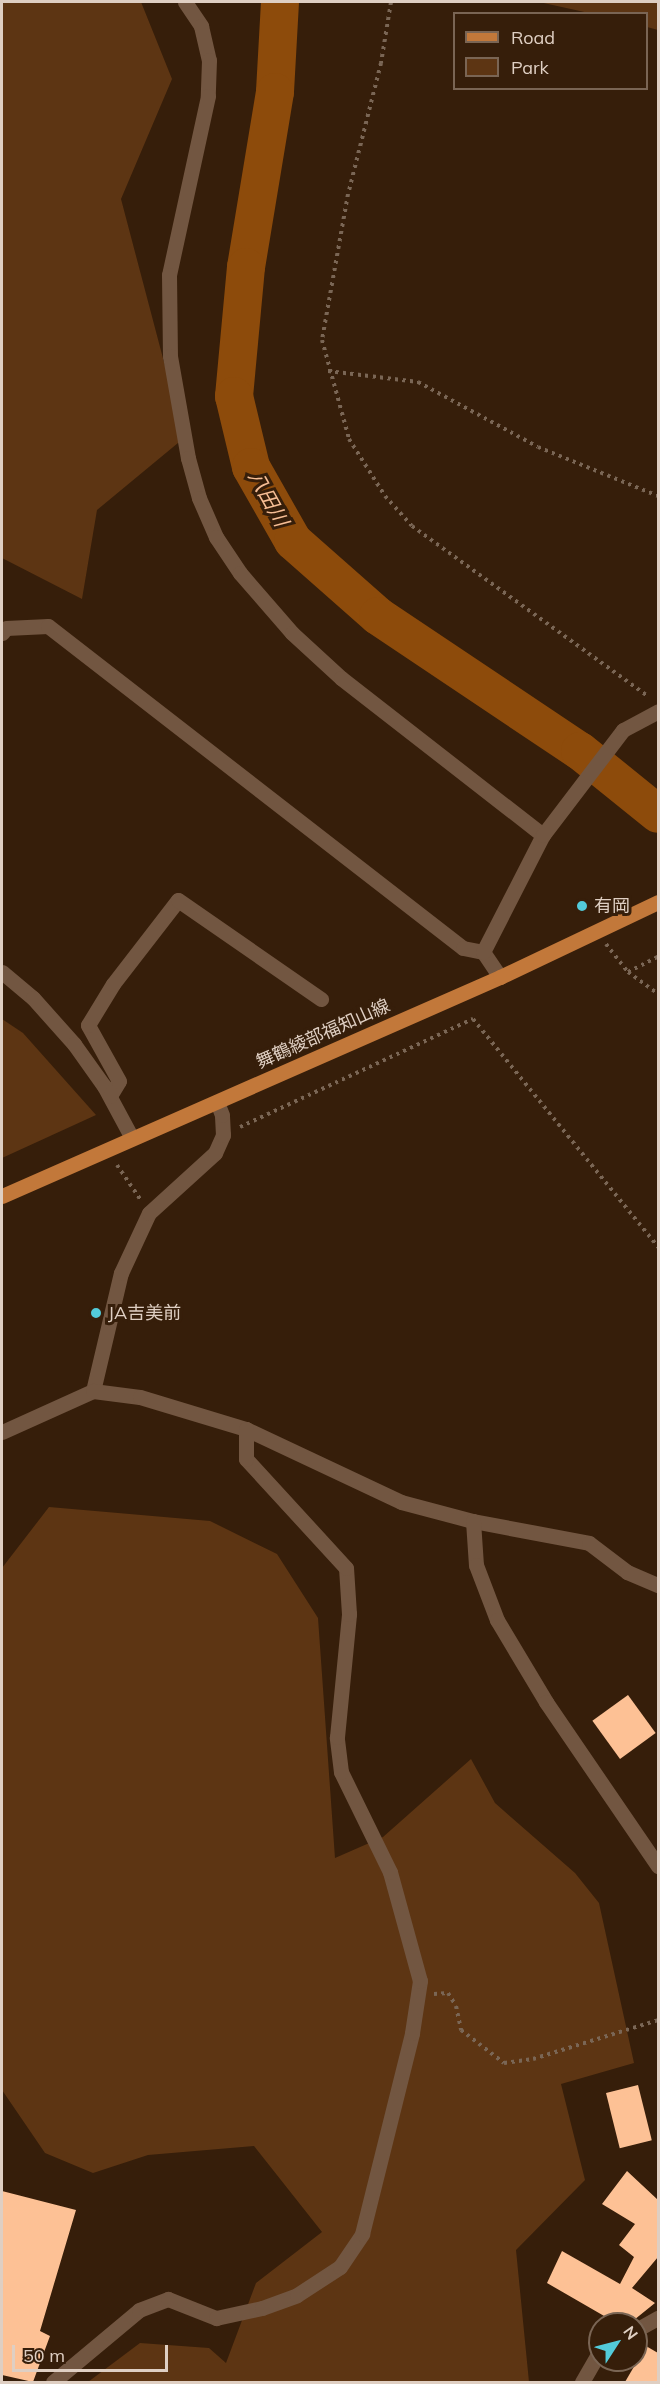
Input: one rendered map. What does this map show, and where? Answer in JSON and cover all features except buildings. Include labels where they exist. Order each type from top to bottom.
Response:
[{"type":"main road","name":"舞鶴綾部福知山線","points":[[2,1196],[500,977],[655,904]]},
{"type":"street","points":[[185,2],[201,26],[209,60],[208,96],[169,275],[170,356],[192,480],[208,517],[240,573],[291,633],[341,678],[543,835]]},
{"type":"street","points":[[2,633],[6,628],[48,626],[463,948],[483,952],[500,977]]},
{"type":"street","points":[[483,952],[543,835],[556,815],[623,730],[658,711]]},
{"type":"street","points":[[110,1096],[119,1081],[88,1025],[113,984],[178,900],[321,999]]},
{"type":"street","points":[[2,972],[33,998],[74,1044],[110,1096],[132,1138]]},
{"type":"street","points":[[93,1391],[121,1274],[149,1213],[215,1153],[223,1135],[217,1102]]},
{"type":"street","points":[[2,1432],[93,1391],[178,1406],[246,1430],[401,1502],[473,1521],[589,1543],[627,1572],[658,1585]]},
{"type":"street","points":[[53,2382],[139,2310],[168,2299],[216,2318],[262,2308],[297,2295],[340,2267],[362,2234],[412,2033],[420,1981],[390,1872],[341,1772],[337,1737],[349,1614],[346,1568],[246,1460],[246,1430]]},
{"type":"street","points":[[473,1521],[476,1565],[497,1620],[546,1702],[658,1866]]},
{"type":"path","points":[[391,2],[381,63],[348,194],[322,340],[328,371],[349,439],[385,495],[412,526],[658,704]]},
{"type":"path","points":[[328,371],[418,382],[538,447],[658,496]]},
{"type":"path","points":[[596,932],[628,972],[658,994]]},
{"type":"path","points":[[628,972],[658,957]]},
{"type":"path","points":[[223,1135],[473,1019],[658,1247]]},
{"type":"path","points":[[117,1165],[149,1213]]},
{"type":"path","points":[[418,1994],[448,1993],[456,2006],[461,2030],[504,2063],[533,2059],[658,2020]]},
{"type":"green space","points":[[2,2],[141,2],[172,79],[121,199],[184,438],[97,510],[82,599],[2,558]]},
{"type":"green space","points":[[539,2],[658,2],[658,30],[648,27],[648,12],[584,12]]},
{"type":"green space","points":[[2,1019],[23,1033],[96,1115],[2,1158]]},
{"type":"green space","points":[[49,1507],[210,1521],[277,1554],[318,1618],[335,1858],[383,1837],[471,1759],[495,1803],[575,1873],[599,1903],[634,2063],[561,2084],[585,2180],[516,2250],[529,2382],[88,2382],[140,2343],[209,2348],[226,2363],[256,2283],[322,2232],[254,2146],[148,2155],[93,2173],[45,2153],[2,2090],[2,1568]]},
{"type":"waterway","name":"八田川","points":[[280,2],[275,92],[246,267],[234,396],[251,467],[293,541],[378,616],[580,751],[658,814]]},
{"type":"place","name":"有岡","points":[[582,906]]},
{"type":"place","name":"JA吉美前","points":[[96,1313]]}]
